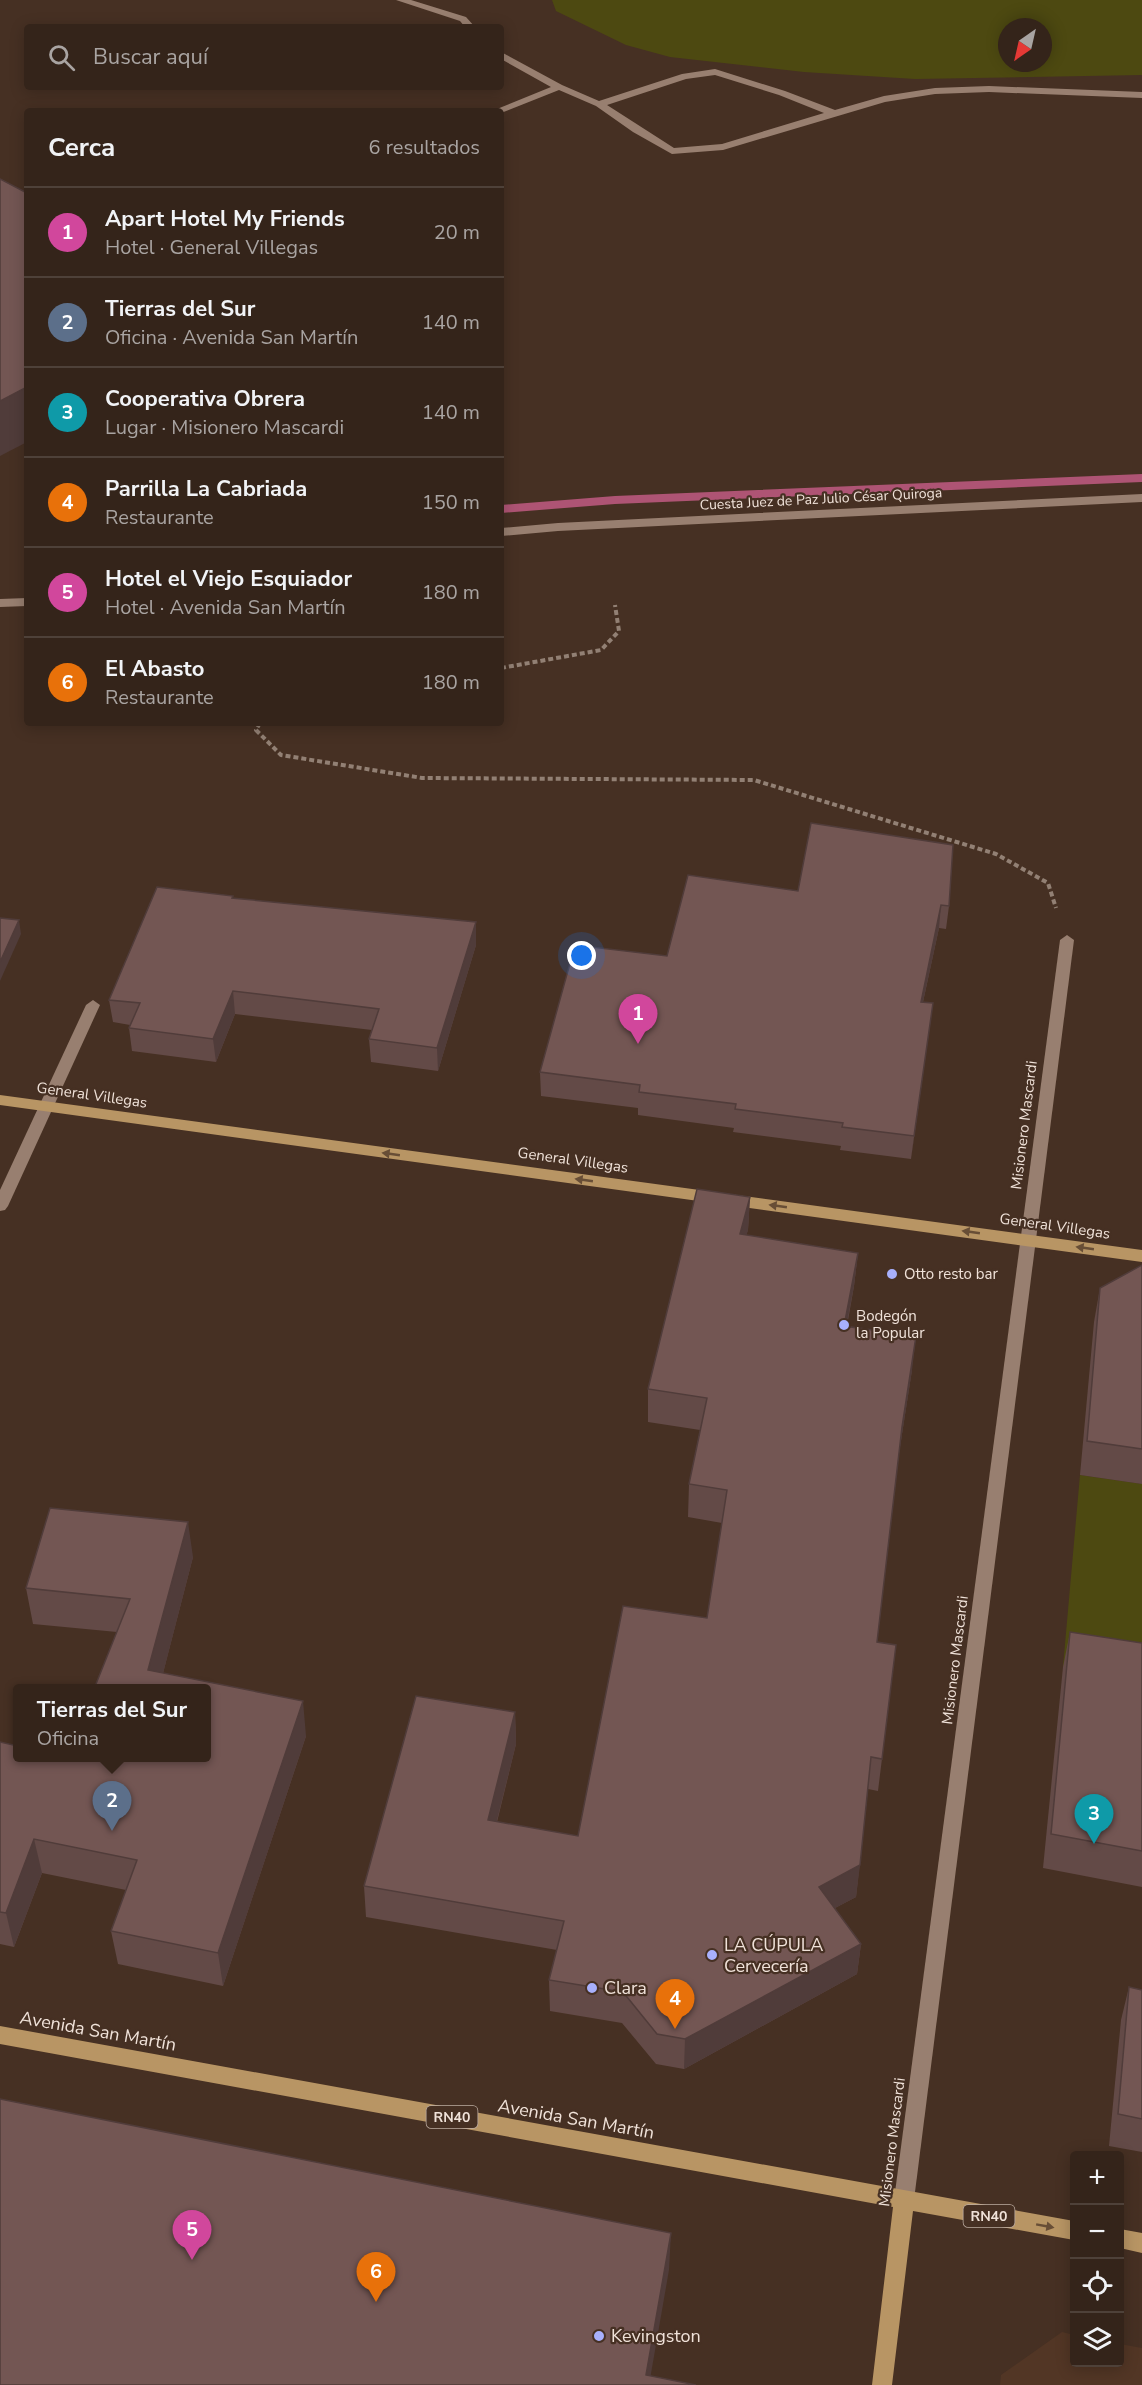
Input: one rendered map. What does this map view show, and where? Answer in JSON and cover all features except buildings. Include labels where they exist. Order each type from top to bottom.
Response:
[{"type":"main road","name":"General Villegas","points":[[0,1100],[1142,1256]]},
{"type":"main road","name":"Avenida San Martín","points":[[0,2035],[1070,2230]]},
{"type":"main road","name":"Misionero Mascardi","points":[[882,2385],[904,2200]]},
{"type":"main road","points":[[1124,2240],[1142,2244]]},
{"type":"street","points":[[401,0],[463,19],[467,24]]},
{"type":"street","points":[[504,57],[559,87],[599,104],[672,151],[723,147],[884,99],[935,91],[1012,90],[1142,95]]},
{"type":"street","points":[[599,104],[685,76],[715,72],[782,93],[834,113]]},
{"type":"street","points":[[504,108],[559,87]]},
{"type":"street","name":"Cuesta Juez de Paz Julio César Quiroga","points":[[504,532],[558,527],[1142,498]]},
{"type":"street","points":[[0,603],[24,602]]},
{"type":"street","name":"Misionero Mascardi","points":[[904,2200],[1067,940]]},
{"type":"street","points":[[0,1206],[93,1005]]},
{"type":"path","points":[[504,667],[601,650],[619,631],[615,605]]},
{"type":"path","points":[[258,726],[256,730],[281,754],[422,778],[754,780],[996,854],[1048,883],[1067,940]]},
{"type":"shaded area","points":[[552,0],[1142,0],[1142,75],[915,79],[804,72],[670,57],[626,45],[556,11]]},
{"type":"shaded area","points":[[1080,1475],[1142,1484],[1142,1680],[1063,1667]]},
{"type":"shaded area","points":[[1062,2332],[1070,2334],[1070,2367],[1124,2367],[1124,2345],[1142,2348],[1142,2385],[1000,2385],[1001,2375]]},
{"type":"waterway","points":[[504,509],[615,500],[1142,478]]},
{"type":"place","name":"Apart Hotel My Friends","points":[[638,1044]]},
{"type":"place","name":"Otto resto bar","points":[[892,1274]]},
{"type":"place","name":"Bodegón la Popular","points":[[844,1325]]},
{"type":"place","name":"Tierras del Sur","points":[[112,1831]]},
{"type":"place","name":"Cooperativa Obrera","points":[[1094,1844]]},
{"type":"place","name":"LA CÚPULA Cervecería","points":[[712,1955]]},
{"type":"place","name":"Clara","points":[[592,1988]]},
{"type":"place","name":"Parrilla La Cabriada","points":[[675,2029]]},
{"type":"place","name":"Hotel el Viejo Esquiador","points":[[192,2260]]},
{"type":"place","name":"El Abasto","points":[[376,2302]]},
{"type":"place","name":"Kevingston","points":[[599,2336]]}]
